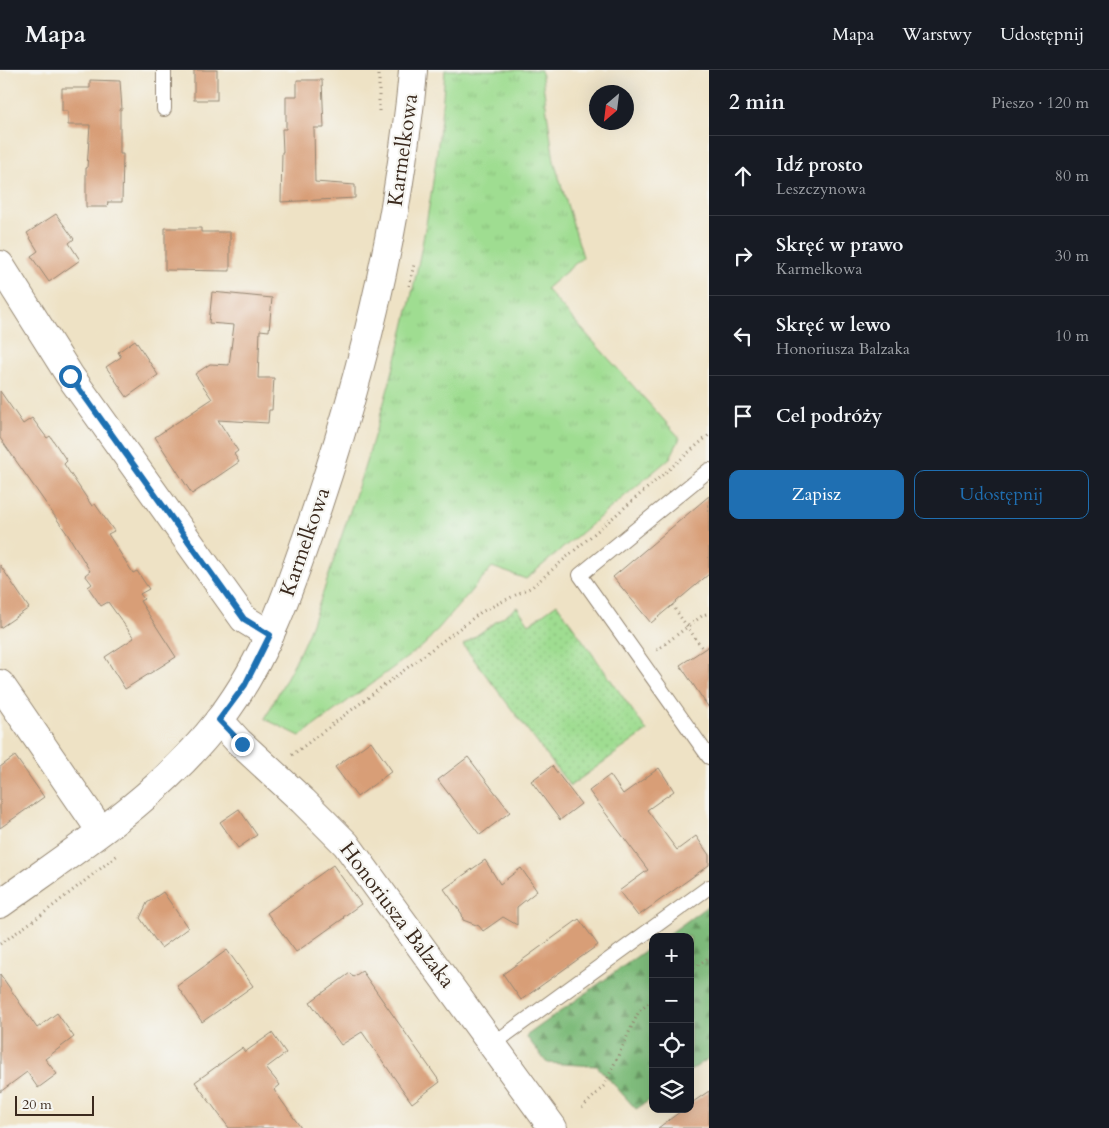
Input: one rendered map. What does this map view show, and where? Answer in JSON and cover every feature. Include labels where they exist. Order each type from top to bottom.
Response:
[{"type":"street","name":"Karmelkowa","points":[[0,904],[101,832],[149,795],[175,770],[219,720],[245,685],[270,635],[281,610],[334,458],[376,306],[397,194],[412,93],[413,70]]},
{"type":"street","points":[[0,265],[70,376],[244,619],[270,635]]},
{"type":"street","points":[[0,684],[101,832]]},
{"type":"street","name":"Honoriusza Balzaka","points":[[219,720],[232,735],[346,844],[553,1128]]},
{"type":"lane","points":[[164,70],[164,110]]},
{"type":"lane","points":[[709,470],[580,575],[709,758]]},
{"type":"lane","points":[[493,1044],[709,887]]},
{"type":"path","points":[[378,70],[379,117]]},
{"type":"path","points":[[271,771],[481,612],[532,586],[709,435]]},
{"type":"path","points":[[672,605],[704,649]]},
{"type":"path","points":[[704,615],[709,608]]},
{"type":"path","points":[[641,662],[709,613]]},
{"type":"path","points":[[694,968],[709,957]]},
{"type":"path","points":[[582,1108],[604,1086],[639,1011],[649,1003]]},
{"type":"green space","points":[[445,70],[541,70],[554,161],[583,257],[546,289],[680,438],[670,458],[526,579],[492,567],[424,645],[300,736],[265,719],[299,654],[326,585],[364,468],[397,356],[422,243],[432,186]]},
{"type":"green space","points":[[557,604],[647,731],[570,786],[463,645],[517,607],[529,624]]},
{"type":"green space","points":[[709,905],[709,1058],[694,1068],[694,933],[670,933]]},
{"type":"green space","points":[[649,948],[649,1101],[636,1109],[597,1066],[547,1063],[526,1036]]},
{"type":"building","points":[[194,70],[217,70],[217,100],[194,100]]},
{"type":"building","points":[[90,80],[120,81],[122,109],[120,109],[120,154],[123,154],[122,202],[108,202],[107,207],[86,207],[86,168],[90,125],[68,125],[68,111],[62,111],[62,88],[90,88]]},
{"type":"building","points":[[297,80],[322,80],[324,128],[314,128],[315,182],[355,185],[355,198],[281,202],[282,129],[286,129],[286,96],[297,96]]},
{"type":"building","points":[[56,214],[74,239],[69,243],[80,260],[49,282],[31,256],[38,251],[27,233]]},
{"type":"building","points":[[165,228],[201,228],[201,232],[230,232],[230,271],[165,270]]},
{"type":"building","points":[[212,292],[272,298],[269,331],[260,330],[258,378],[274,378],[272,410],[269,410],[268,423],[218,420],[238,451],[234,454],[239,462],[192,494],[155,437],[212,399],[195,374],[210,364],[229,365],[234,325],[209,323]]},
{"type":"building","points":[[135,340],[158,375],[127,397],[106,367],[121,357],[118,352]]},
{"type":"building","points":[[0,391],[23,424],[32,418],[47,438],[50,436],[67,461],[64,464],[92,506],[95,504],[114,531],[108,534],[133,573],[137,571],[149,589],[140,594],[144,599],[140,601],[176,657],[125,689],[105,657],[134,638],[108,602],[101,606],[88,587],[92,584],[85,575],[90,571],[68,535],[0,438]]},
{"type":"building","points":[[709,496],[709,574],[651,623],[613,577]]},
{"type":"building","points":[[0,565],[29,608],[0,628]]},
{"type":"building","points":[[709,646],[709,708],[680,665]]},
{"type":"building","points":[[371,741],[392,771],[357,797],[335,767]]},
{"type":"building","points":[[15,756],[44,797],[0,828],[0,767]]},
{"type":"building","points":[[468,757],[510,812],[480,835],[438,780]]},
{"type":"building","points":[[552,766],[581,804],[560,820],[531,781]]},
{"type":"building","points":[[659,768],[674,791],[647,810],[677,850],[696,836],[709,855],[709,865],[638,916],[619,891],[648,870],[589,791],[610,775],[623,794]]},
{"type":"building","points":[[239,809],[257,835],[238,848],[220,822]]},
{"type":"building","points":[[485,860],[500,884],[521,868],[537,891],[517,907],[517,925],[503,917],[483,931],[479,926],[463,920],[462,914],[444,889]]},
{"type":"building","points":[[333,865],[361,904],[296,952],[267,913]]},
{"type":"building","points":[[163,892],[188,928],[161,948],[140,918],[147,903]]},
{"type":"building","points":[[579,919],[598,945],[521,1000],[503,974]]},
{"type":"building","points":[[227,950],[253,986],[202,1022],[177,986]]},
{"type":"building","points":[[362,971],[440,1082],[412,1103],[362,1032],[341,1045],[310,1002],[350,973],[353,977]]},
{"type":"building","points":[[0,974],[37,1028],[57,1013],[74,1037],[45,1059],[57,1074],[38,1088],[27,1072],[0,1092]]},
{"type":"building","points":[[272,1033],[286,1053],[266,1068],[280,1085],[274,1090],[301,1128],[229,1128],[195,1082],[242,1048],[245,1052]]},
{"type":"building","points":[[709,1091],[709,1128],[658,1128],[679,1113],[694,1113],[694,1101]]},
{"type":"route","points":[[70,376],[244,619],[270,635],[245,685],[219,720],[242,744]]}]
